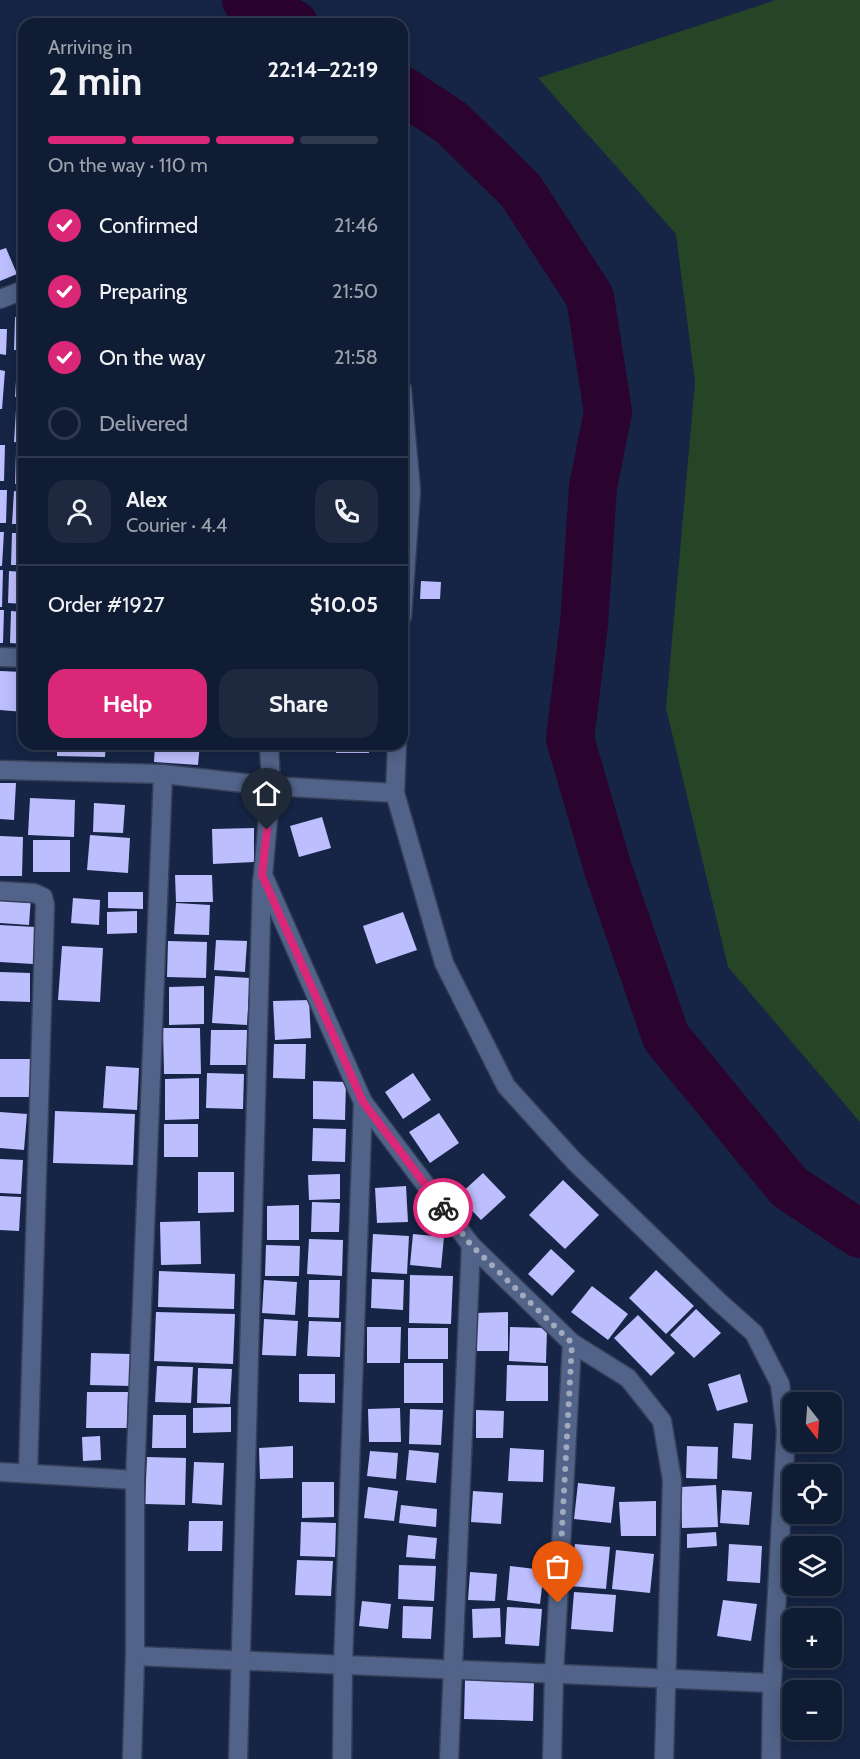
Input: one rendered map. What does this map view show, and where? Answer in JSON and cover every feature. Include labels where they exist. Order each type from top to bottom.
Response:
[{"type":"street","points":[[0,299],[18,292]]},
{"type":"street","points":[[408,457],[411,491],[408,533]]},
{"type":"street","points":[[0,657],[18,658]]},
{"type":"street","points":[[238,1759],[262,875],[271,786],[269,750]]},
{"type":"street","points":[[397,750],[395,793],[444,963],[506,1086],[574,1161],[754,1333],[780,1384],[786,1431],[772,1683],[771,1759]]},
{"type":"street","points":[[0,770],[163,774],[271,786],[395,793]]},
{"type":"street","points":[[132,1759],[135,1656],[135,1480],[163,774]]},
{"type":"street","points":[[262,875],[363,1102],[471,1245],[572,1343],[628,1378],[662,1421],[672,1480],[664,1759]]},
{"type":"street","points":[[0,891],[34,893],[43,897],[45,905],[28,1473]]},
{"type":"street","points":[[342,1759],[343,1665],[363,1102]]},
{"type":"street","points":[[449,1759],[471,1245]]},
{"type":"street","points":[[552,1759],[554,1674],[572,1343]]},
{"type":"street","points":[[0,1472],[135,1480]]},
{"type":"street","points":[[135,1656],[772,1683]]},
{"type":"green space","points":[[776,0],[860,0],[860,1122],[728,967],[666,708],[695,382],[676,234],[538,78]]},
{"type":"building","points":[[6,248],[17,274],[0,281],[0,250]]},
{"type":"building","points":[[15,317],[18,317],[18,350],[14,350]]},
{"type":"building","points":[[0,329],[7,329],[6,355],[0,354]]},
{"type":"building","points":[[17,364],[18,397],[15,397]]},
{"type":"building","points":[[0,370],[5,371],[2,409],[0,409]]},
{"type":"building","points":[[16,410],[18,410],[18,442],[14,442]]},
{"type":"building","points":[[0,445],[5,445],[4,481],[0,481]]},
{"type":"building","points":[[16,452],[18,452],[18,484],[15,484]]},
{"type":"building","points":[[0,490],[7,490],[6,523],[0,523]]},
{"type":"building","points":[[14,491],[18,491],[18,524],[12,524]]},
{"type":"building","points":[[0,532],[4,532],[2,566],[0,566]]},
{"type":"building","points":[[12,533],[18,533],[18,565],[11,565]]},
{"type":"building","points":[[0,570],[3,570],[2,607],[0,607]]},
{"type":"building","points":[[9,571],[18,572],[18,604],[8,603]]},
{"type":"building","points":[[421,581],[441,582],[440,599],[420,599]]},
{"type":"building","points":[[0,610],[4,610],[3,643],[0,643]]},
{"type":"building","points":[[11,611],[18,612],[18,644],[10,643]]},
{"type":"building","points":[[0,671],[18,672],[18,712],[0,710]]},
{"type":"building","points":[[57,750],[106,750],[105,757],[57,756]]},
{"type":"building","points":[[155,750],[199,750],[198,765],[154,762]]},
{"type":"building","points":[[336,750],[369,750],[369,753],[336,753]]},
{"type":"building","points":[[0,783],[16,783],[14,820],[0,819]]},
{"type":"building","points":[[30,798],[75,800],[74,837],[28,835]]},
{"type":"building","points":[[94,803],[125,805],[123,833],[93,832]]},
{"type":"building","points":[[322,817],[331,848],[299,857],[290,826]]},
{"type":"building","points":[[254,828],[254,862],[213,864],[212,829]]},
{"type":"building","points":[[90,835],[130,838],[128,873],[87,870]]},
{"type":"building","points":[[0,836],[23,837],[22,876],[0,876]]},
{"type":"building","points":[[33,840],[70,840],[70,872],[33,872]]},
{"type":"building","points":[[175,875],[212,875],[213,902],[176,902]]},
{"type":"building","points":[[108,892],[143,892],[143,909],[108,908]]},
{"type":"building","points":[[0,895],[31,897],[29,925],[0,923]]},
{"type":"building","points":[[73,898],[100,900],[99,925],[71,923]]},
{"type":"building","points":[[176,903],[210,905],[209,935],[174,934]]},
{"type":"building","points":[[137,911],[137,933],[107,934],[107,912]]},
{"type":"building","points":[[403,912],[417,950],[376,964],[363,926]]},
{"type":"building","points":[[0,925],[35,927],[33,964],[0,962]]},
{"type":"building","points":[[216,940],[247,941],[245,972],[214,970]]},
{"type":"building","points":[[168,941],[207,942],[206,978],[167,977]]},
{"type":"building","points":[[62,946],[103,948],[100,1002],[58,1000]]},
{"type":"building","points":[[0,972],[30,973],[30,1002],[0,1001]]},
{"type":"building","points":[[215,976],[250,978],[247,1025],[212,1023]]},
{"type":"building","points":[[204,986],[204,1024],[169,1025],[169,987]]},
{"type":"building","points":[[309,1000],[311,1038],[275,1040],[273,1001]]},
{"type":"building","points":[[163,1028],[200,1028],[201,1074],[164,1074]]},
{"type":"building","points":[[211,1030],[247,1030],[246,1065],[210,1065]]},
{"type":"building","points":[[274,1044],[306,1044],[305,1079],[273,1078]]},
{"type":"building","points":[[0,1059],[33,1059],[33,1097],[0,1097]]},
{"type":"building","points":[[106,1066],[139,1068],[137,1110],[103,1108]]},
{"type":"building","points":[[207,1073],[244,1074],[243,1109],[206,1108]]},
{"type":"building","points":[[413,1073],[431,1100],[403,1119],[385,1092]]},
{"type":"building","points":[[199,1078],[199,1119],[165,1120],[165,1079]]},
{"type":"building","points":[[313,1081],[346,1082],[345,1120],[313,1119]]},
{"type":"building","points":[[55,1111],[135,1114],[133,1165],[53,1163]]},
{"type":"building","points":[[0,1112],[27,1114],[24,1150],[0,1148]]},
{"type":"building","points":[[439,1113],[459,1143],[430,1163],[409,1132]]},
{"type":"building","points":[[164,1124],[198,1124],[198,1157],[164,1157]]},
{"type":"building","points":[[313,1128],[346,1129],[345,1162],[312,1161]]},
{"type":"building","points":[[0,1159],[23,1160],[21,1194],[0,1193]]},
{"type":"building","points":[[198,1172],[234,1172],[234,1212],[198,1213]]},
{"type":"building","points":[[483,1173],[506,1197],[481,1220],[458,1196]]},
{"type":"building","points":[[340,1174],[340,1199],[309,1200],[308,1175]]},
{"type":"building","points":[[563,1180],[599,1215],[565,1249],[529,1215]]},
{"type":"building","points":[[406,1186],[408,1222],[377,1223],[375,1188]]},
{"type":"building","points":[[0,1196],[21,1197],[19,1231],[0,1230]]},
{"type":"building","points":[[312,1202],[340,1203],[339,1232],[311,1232]]},
{"type":"building","points":[[299,1205],[299,1240],[267,1240],[267,1206]]},
{"type":"building","points":[[200,1221],[201,1264],[161,1265],[160,1222]]},
{"type":"building","points":[[373,1234],[409,1236],[407,1274],[371,1272]]},
{"type":"building","points":[[413,1234],[444,1237],[441,1268],[410,1265]]},
{"type":"building","points":[[309,1239],[343,1240],[342,1276],[307,1274]]},
{"type":"building","points":[[266,1245],[300,1246],[299,1276],[265,1276]]},
{"type":"building","points":[[551,1249],[575,1271],[552,1296],[528,1274]]},
{"type":"building","points":[[656,1270],[694,1306],[666,1334],[629,1298]]},
{"type":"building","points":[[159,1271],[235,1274],[234,1309],[158,1307]]},
{"type":"building","points":[[410,1275],[453,1276],[451,1324],[409,1323]]},
{"type":"building","points":[[372,1279],[404,1280],[403,1310],[371,1308]]},
{"type":"building","points":[[264,1280],[297,1282],[295,1315],[262,1313]]},
{"type":"building","points":[[309,1280],[340,1280],[339,1318],[308,1317]]},
{"type":"building","points":[[592,1286],[628,1314],[608,1340],[571,1312]]},
{"type":"building","points":[[696,1309],[721,1333],[694,1358],[670,1335]]},
{"type":"building","points":[[156,1312],[235,1314],[233,1364],[154,1361]]},
{"type":"building","points":[[508,1312],[508,1351],[475,1351],[474,1313]]},
{"type":"building","points":[[638,1315],[675,1353],[651,1376],[614,1338]]},
{"type":"building","points":[[264,1319],[298,1321],[296,1356],[262,1355]]},
{"type":"building","points":[[309,1321],[341,1322],[340,1357],[307,1356]]},
{"type":"building","points":[[367,1327],[401,1327],[400,1363],[367,1363]]},
{"type":"building","points":[[510,1327],[547,1328],[546,1363],[509,1361]]},
{"type":"building","points":[[408,1328],[448,1328],[448,1359],[408,1359]]},
{"type":"building","points":[[91,1353],[131,1354],[130,1386],[90,1385]]},
{"type":"building","points":[[404,1363],[443,1363],[443,1403],[404,1403]]},
{"type":"building","points":[[507,1365],[548,1366],[548,1401],[506,1401]]},
{"type":"building","points":[[157,1366],[193,1367],[191,1403],[155,1402]]},
{"type":"building","points":[[198,1368],[232,1369],[230,1404],[197,1403]]},
{"type":"building","points":[[299,1374],[335,1374],[335,1403],[299,1402]]},
{"type":"building","points":[[740,1374],[748,1402],[717,1411],[708,1384]]},
{"type":"building","points":[[87,1392],[128,1392],[127,1428],[86,1428]]},
{"type":"building","points":[[231,1407],[231,1432],[193,1433],[193,1408]]},
{"type":"building","points":[[400,1408],[401,1442],[369,1442],[368,1409]]},
{"type":"building","points":[[410,1409],[443,1410],[441,1445],[409,1444]]},
{"type":"building","points":[[476,1410],[504,1411],[503,1438],[476,1438]]},
{"type":"building","points":[[153,1415],[186,1415],[186,1448],[152,1448]]},
{"type":"building","points":[[734,1423],[753,1424],[751,1460],[732,1458]]},
{"type":"building","points":[[100,1436],[101,1460],[83,1461],[82,1437]]},
{"type":"building","points":[[293,1446],[293,1478],[260,1479],[259,1448]]},
{"type":"building","points":[[687,1446],[718,1447],[717,1479],[686,1478]]},
{"type":"building","points":[[510,1448],[544,1450],[543,1482],[508,1481]]},
{"type":"building","points":[[409,1450],[439,1453],[436,1483],[406,1480]]},
{"type":"building","points":[[370,1451],[398,1453],[396,1479],[367,1476]]},
{"type":"building","points":[[147,1457],[186,1458],[185,1505],[145,1504]]},
{"type":"building","points":[[194,1462],[224,1463],[222,1505],[192,1503]]},
{"type":"building","points":[[302,1482],[334,1482],[334,1517],[302,1518]]},
{"type":"building","points":[[578,1483],[615,1487],[611,1523],[574,1519]]},
{"type":"building","points":[[716,1485],[718,1527],[682,1528],[681,1487]]},
{"type":"building","points":[[368,1487],[398,1491],[394,1521],[364,1518]]},
{"type":"building","points":[[722,1490],[752,1492],[749,1525],[720,1523]]},
{"type":"building","points":[[473,1491],[503,1493],[501,1524],[471,1522]]},
{"type":"building","points":[[656,1501],[656,1536],[621,1536],[619,1502]]},
{"type":"building","points":[[401,1505],[437,1509],[436,1527],[399,1523]]},
{"type":"building","points":[[189,1521],[223,1521],[222,1551],[188,1551]]},
{"type":"building","points":[[301,1522],[336,1523],[335,1557],[300,1556]]},
{"type":"building","points":[[716,1532],[717,1546],[687,1548],[687,1534]]},
{"type":"building","points":[[408,1535],[437,1538],[435,1559],[406,1557]]},
{"type":"building","points":[[575,1544],[610,1547],[606,1589],[570,1586]]},
{"type":"building","points":[[729,1544],[762,1546],[760,1583],[727,1581]]},
{"type":"building","points":[[616,1550],[654,1554],[650,1593],[612,1589]]},
{"type":"building","points":[[297,1560],[333,1561],[331,1596],[295,1595]]},
{"type":"building","points":[[399,1565],[436,1566],[434,1601],[398,1599]]},
{"type":"building","points":[[510,1566],[544,1570],[540,1604],[507,1600]]},
{"type":"building","points":[[470,1572],[497,1574],[495,1601],[468,1600]]},
{"type":"building","points":[[574,1592],[616,1595],[613,1632],[571,1629]]},
{"type":"building","points":[[723,1600],[757,1604],[751,1641],[717,1636]]},
{"type":"building","points":[[362,1601],[391,1604],[388,1629],[359,1626]]},
{"type":"building","points":[[403,1606],[433,1607],[431,1639],[402,1638]]},
{"type":"building","points":[[507,1607],[542,1609],[539,1646],[505,1644]]},
{"type":"building","points":[[500,1608],[501,1637],[473,1638],[472,1609]]},
{"type":"building","points":[[465,1680],[534,1681],[533,1721],[464,1719]]},
{"type":"waterway","points":[[246,0],[282,18]]},
{"type":"waterway","points":[[408,94],[452,123],[521,191],[590,297],[608,412],[593,487],[584,624],[570,739],[608,869],[666,1037],[789,1187],[860,1234]]},
{"type":"way so far","points":[[443,1208],[471,1245],[572,1343],[558,1603]]},
{"type":"route","points":[[267,830],[262,875],[363,1102],[443,1208]]}]
